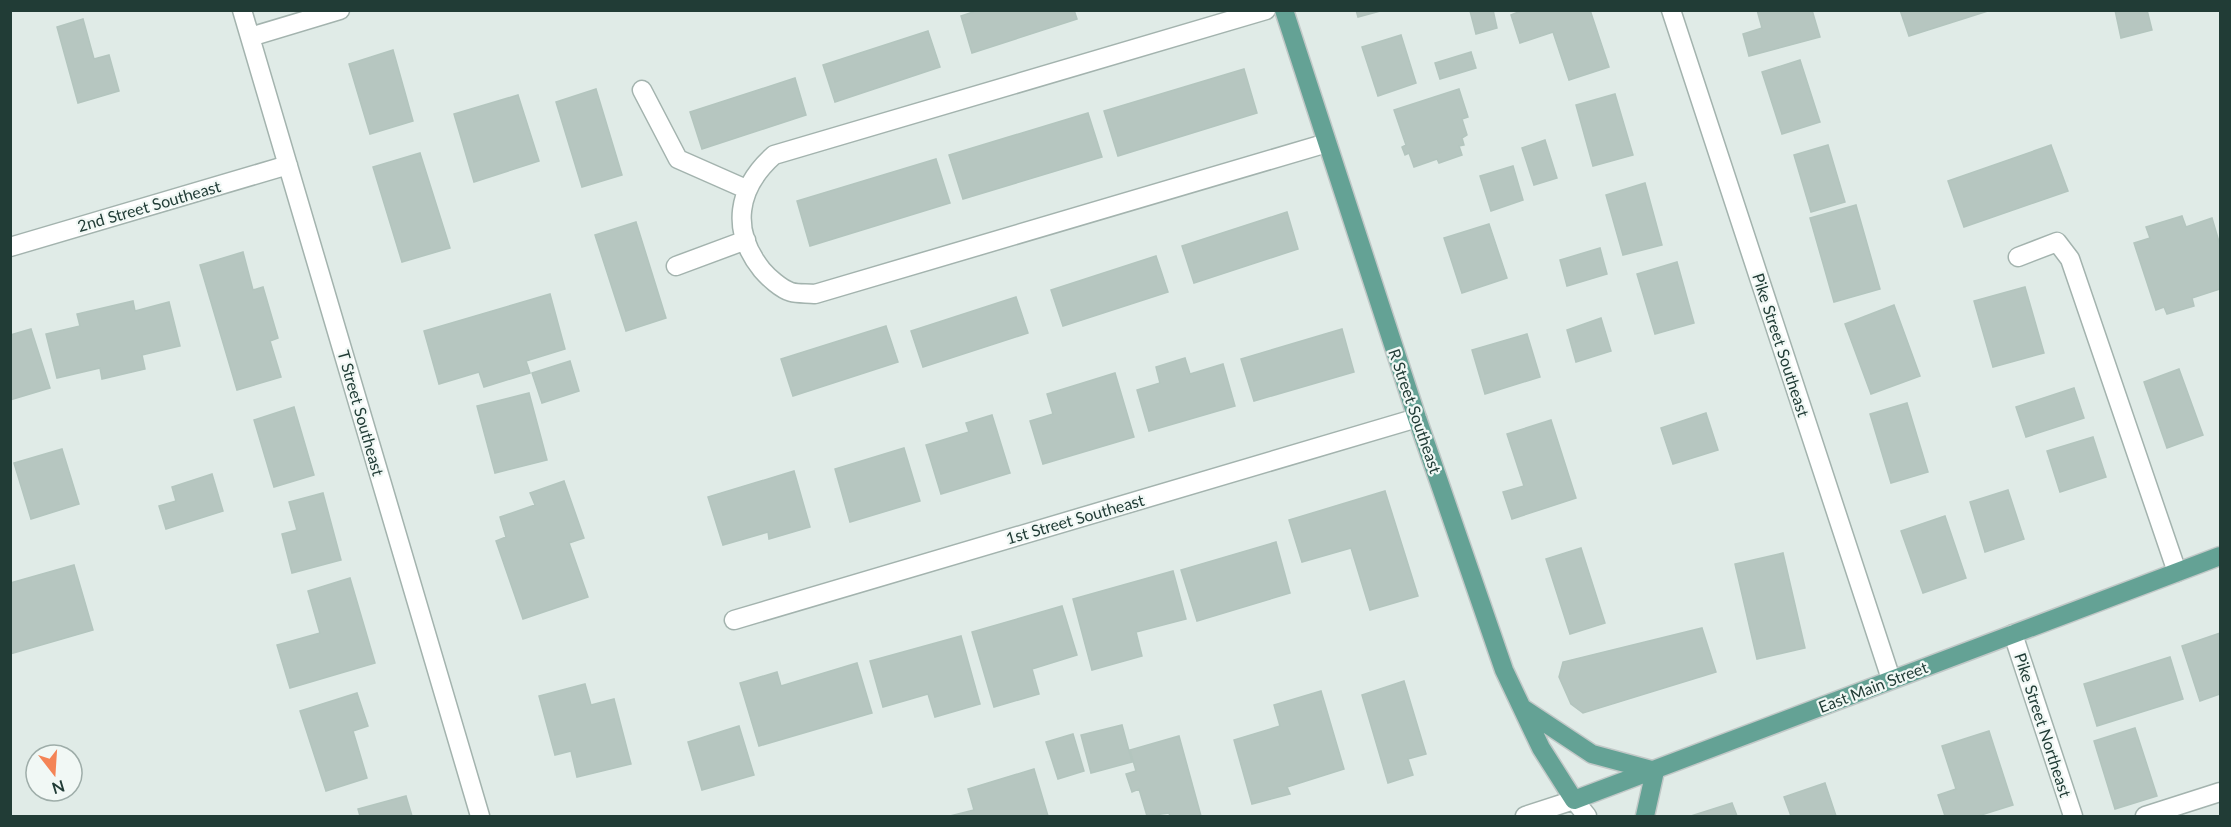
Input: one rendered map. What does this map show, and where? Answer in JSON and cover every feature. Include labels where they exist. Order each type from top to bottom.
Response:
[{"type":"main road","name":"R Street Southeast","points":[[1284,10],[1416,418],[1504,670],[1541,748],[1574,801]]},
{"type":"main road","name":"East Main Street","points":[[1574,801],[2220,556]]},
{"type":"main road","points":[[1523,708],[1592,754],[1655,771],[1645,816]]},
{"type":"street","name":"T Street Southeast","points":[[242,10],[480,816]]},
{"type":"street","points":[[250,37],[340,10]]},
{"type":"street","points":[[1266,10],[774,155],[760,168],[746,189],[740,224],[751,256],[766,275],[790,292],[814,294],[1327,142]]},
{"type":"street","name":"Pike Street Southeast","points":[[1671,10],[1891,679]]},
{"type":"street","points":[[642,90],[678,159],[746,189]]},
{"type":"street","name":"2nd Street Southeast","points":[[10,247],[288,165]]},
{"type":"street","points":[[676,266],[746,240]]},
{"type":"street","points":[[2018,256],[2056,242],[2070,259],[2177,572]]},
{"type":"street","name":"1st Street Southeast","points":[[734,620],[1416,418]]},
{"type":"street","name":"Pike Street Northeast","points":[[2013,634],[2073,816]]},
{"type":"street","points":[[2145,816],[2220,792]]},
{"type":"street","points":[[1574,801],[1587,816]]},
{"type":"street","name":"East Main Street","points":[[1525,816],[1574,801]]},
{"type":"building","points":[[979,10],[1074,10],[1077,19],[972,53],[961,16]]},
{"type":"building","points":[[1356,10],[1384,10],[1358,17]]},
{"type":"building","points":[[1493,10],[1497,28],[1476,34],[1470,11]]},
{"type":"building","points":[[1523,10],[1590,10],[1609,67],[1569,80],[1553,32],[1520,43],[1511,15]]},
{"type":"building","points":[[1757,10],[1812,10],[1820,37],[1749,56],[1743,34],[1762,28]]},
{"type":"building","points":[[1900,10],[1991,10],[1909,36]]},
{"type":"building","points":[[2115,10],[2147,10],[2152,30],[2121,38]]},
{"type":"building","points":[[83,19],[94,59],[109,55],[119,91],[78,103],[57,27]]},
{"type":"building","points":[[928,31],[940,67],[835,102],[823,65]]},
{"type":"building","points":[[1401,35],[1416,83],[1378,96],[1362,47]]},
{"type":"building","points":[[393,50],[413,121],[370,134],[349,64]]},
{"type":"building","points":[[1471,52],[1476,68],[1440,79],[1435,63]]},
{"type":"building","points":[[1800,60],[1820,122],[1782,134],[1762,72]]},
{"type":"building","points":[[1244,69],[1257,113],[1118,156],[1104,111]]},
{"type":"building","points":[[795,78],[806,115],[702,149],[690,112]]},
{"type":"building","points":[[596,89],[622,175],[582,187],[556,102]]},
{"type":"building","points":[[1459,89],[1468,117],[1462,119],[1467,135],[1462,138],[1464,145],[1459,146],[1462,155],[1439,163],[1437,159],[1414,167],[1409,153],[1405,155],[1402,147],[1406,145],[1394,110]]},
{"type":"building","points":[[1615,94],[1633,155],[1593,166],[1576,105]]},
{"type":"building","points":[[518,95],[539,161],[474,182],[454,114]]},
{"type":"building","points":[[1088,113],[1102,157],[963,199],[949,155]]},
{"type":"building","points":[[1545,140],[1557,178],[1534,185],[1522,148]]},
{"type":"building","points":[[1828,145],[1845,202],[1811,212],[1794,155]]},
{"type":"building","points":[[2051,145],[2068,191],[1964,227],[1948,181]]},
{"type":"building","points":[[420,153],[450,248],[402,262],[373,167]]},
{"type":"building","points":[[936,159],[950,203],[810,246],[797,201]]},
{"type":"building","points":[[1513,166],[1523,200],[1491,211],[1480,176]]},
{"type":"building","points":[[1645,183],[1662,245],[1623,255],[1606,195]]},
{"type":"building","points":[[1856,205],[1880,289],[1834,302],[1810,218]]},
{"type":"building","points":[[1287,212],[1298,249],[1194,283],[1182,246]]},
{"type":"building","points":[[2182,216],[2186,227],[2212,218],[2220,245],[2220,289],[2192,298],[2194,306],[2167,314],[2164,307],[2156,310],[2134,243],[2150,238],[2146,227]]},
{"type":"building","points":[[636,222],[666,318],[626,331],[595,235]]},
{"type":"building","points":[[1489,224],[1507,278],[1462,293],[1444,238]]},
{"type":"building","points":[[1600,248],[1607,274],[1567,286],[1560,260]]},
{"type":"building","points":[[243,252],[253,290],[263,287],[278,338],[270,341],[281,377],[237,390],[200,265]]},
{"type":"building","points":[[1156,256],[1168,292],[1063,326],[1051,290]]},
{"type":"building","points":[[1677,262],[1694,323],[1655,334],[1637,274]]},
{"type":"building","points":[[2025,287],[2044,353],[1993,367],[1974,301]]},
{"type":"building","points":[[550,294],[565,349],[526,361],[530,373],[484,387],[479,372],[439,384],[424,331]]},
{"type":"building","points":[[1016,297],[1028,333],[923,367],[911,331]]},
{"type":"building","points":[[133,301],[135,311],[169,302],[180,346],[142,355],[145,369],[102,379],[100,368],[57,378],[46,334],[80,326],[77,314]]},
{"type":"building","points":[[1894,305],[1920,376],[1871,394],[1845,324]]},
{"type":"building","points":[[1601,318],[1611,351],[1576,362],[1567,330]]},
{"type":"building","points":[[886,326],[898,362],[793,396],[781,359]]},
{"type":"building","points":[[31,329],[50,388],[10,400],[10,335]]},
{"type":"building","points":[[1342,329],[1354,372],[1254,401],[1241,359]]},
{"type":"building","points":[[1527,334],[1540,377],[1485,394],[1472,350]]},
{"type":"building","points":[[1185,358],[1190,374],[1223,364],[1235,406],[1149,431],[1137,390],[1160,383],[1156,367]]},
{"type":"building","points":[[570,361],[579,391],[542,403],[532,373]]},
{"type":"building","points":[[2179,369],[2203,435],[2167,448],[2144,382]]},
{"type":"building","points":[[1115,373],[1134,437],[1043,464],[1030,421],[1053,414],[1047,394]]},
{"type":"building","points":[[2074,388],[2084,418],[2026,437],[2016,407]]},
{"type":"building","points":[[529,393],[547,460],[495,473],[477,406]]},
{"type":"building","points":[[1907,403],[1928,472],[1891,483],[1870,414]]},
{"type":"building","points":[[294,407],[314,475],[274,487],[254,420]]},
{"type":"building","points":[[1706,413],[1718,450],[1673,464],[1661,428]]},
{"type":"building","points":[[992,415],[1010,473],[941,494],[926,445],[969,432],[966,423]]},
{"type":"building","points":[[1551,420],[1576,498],[1512,519],[1503,492],[1524,486],[1507,434]]},
{"type":"building","points":[[2093,437],[2106,477],[2060,492],[2047,451]]},
{"type":"building","points":[[904,448],[920,501],[850,522],[835,469]]},
{"type":"building","points":[[62,449],[79,504],[31,519],[14,463]]},
{"type":"building","points":[[794,471],[810,527],[769,539],[768,532],[723,545],[708,497]]},
{"type":"building","points":[[212,474],[223,511],[166,529],[159,506],[176,501],[172,487]]},
{"type":"building","points":[[564,481],[584,538],[569,543],[588,597],[523,619],[496,541],[506,537],[500,517],[535,505],[530,493]]},
{"type":"building","points":[[2008,490],[2024,539],[1985,552],[1970,502]]},
{"type":"building","points":[[1385,491],[1418,596],[1370,610],[1351,548],[1302,562],[1289,520]]},
{"type":"building","points":[[323,493],[341,560],[292,573],[282,534],[297,530],[289,502]]},
{"type":"building","points":[[1945,516],[1966,578],[1923,593],[1901,531]]},
{"type":"building","points":[[1276,542],[1290,593],[1197,621],[1181,570]]},
{"type":"building","points":[[1581,548],[1605,623],[1570,634],[1546,559]]},
{"type":"building","points":[[1783,553],[1805,648],[1757,659],[1735,564]]},
{"type":"building","points":[[74,565],[93,630],[10,654],[10,583]]},
{"type":"building","points":[[1173,571],[1186,619],[1136,632],[1142,656],[1092,670],[1073,599]]},
{"type":"building","points":[[350,578],[375,663],[290,688],[277,645],[320,633],[308,591]]},
{"type":"building","points":[[1062,606],[1077,655],[1032,669],[1039,694],[994,707],[972,632]]},
{"type":"building","points":[[1702,628],[1716,672],[1583,713],[1571,704],[1559,677],[1563,662]]},
{"type":"building","points":[[2220,633],[2220,694],[2200,701],[2182,646]]},
{"type":"building","points":[[961,636],[980,704],[935,717],[928,694],[883,707],[870,661]]},
{"type":"building","points":[[2170,657],[2183,699],[2097,726],[2084,684]]},
{"type":"building","points":[[857,663],[872,713],[759,746],[740,683],[777,672],[781,686]]},
{"type":"building","points":[[1404,681],[1426,754],[1408,759],[1413,775],[1388,783],[1362,695]]},
{"type":"building","points":[[585,684],[591,705],[614,699],[631,764],[577,777],[571,751],[555,755],[539,696]]},
{"type":"building","points":[[1321,691],[1344,769],[1287,787],[1290,794],[1252,804],[1234,740],[1280,726],[1274,705]]},
{"type":"building","points":[[357,693],[368,726],[353,731],[367,778],[326,791],[300,711]]},
{"type":"building","points":[[1122,725],[1132,762],[1091,773],[1081,735]]},
{"type":"building","points":[[739,726],[754,775],[702,790],[688,742]]},
{"type":"building","points":[[2135,728],[2157,796],[2115,809],[2094,741]]},
{"type":"building","points":[[1989,731],[2013,805],[1978,816],[1945,816],[1938,795],[1956,789],[1942,746]]},
{"type":"building","points":[[1073,734],[1084,771],[1058,779],[1046,742]]},
{"type":"building","points":[[1179,736],[1201,816],[1170,816],[1169,813],[1147,816],[1139,789],[1132,792],[1126,774],[1136,771],[1130,750]]},
{"type":"building","points":[[1034,769],[1048,816],[950,816],[974,810],[968,789]]},
{"type":"building","points":[[1825,783],[1836,816],[1791,816],[1784,797]]},
{"type":"building","points":[[406,796],[412,816],[360,816],[358,809]]},
{"type":"building","points":[[1732,803],[1737,816],[1691,816]]}]
